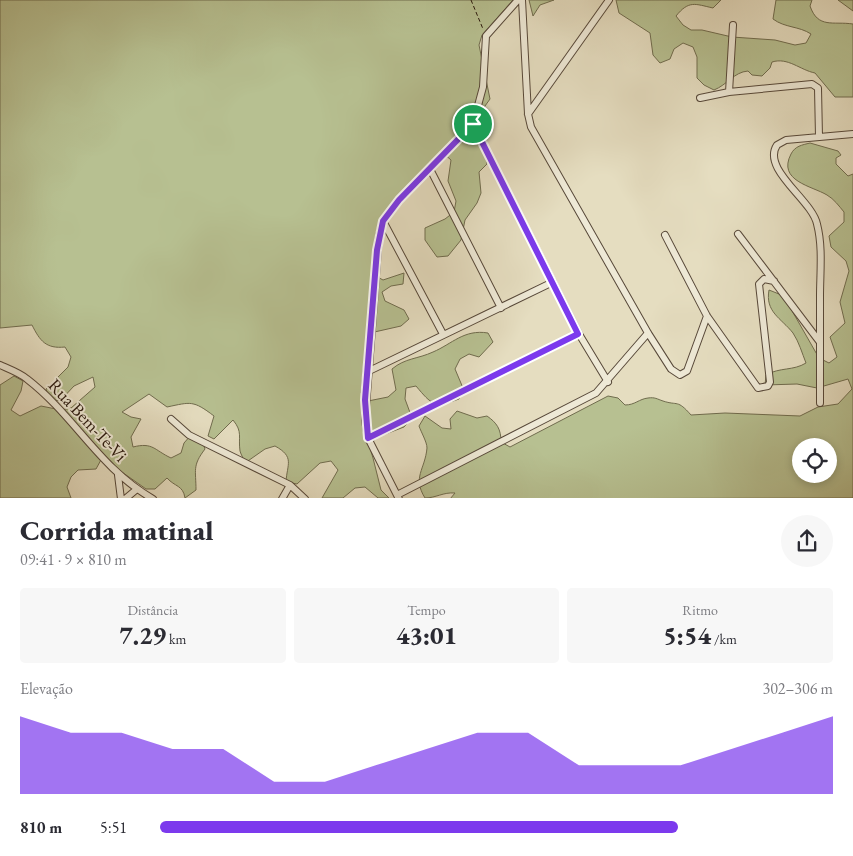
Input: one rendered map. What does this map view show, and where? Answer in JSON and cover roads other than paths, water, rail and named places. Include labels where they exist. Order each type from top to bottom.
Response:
[{"type":"street","points":[[520,0],[486,36],[483,87],[473,124],[399,200],[383,221],[377,250],[367,372],[365,420],[368,438],[398,497],[585,400],[608,382],[648,333]]},
{"type":"street","points":[[520,0],[528,114],[535,136],[648,333],[671,369],[680,375],[687,371],[707,316]]},
{"type":"street","points":[[528,114],[609,0]]},
{"type":"street","points":[[729,92],[733,25]]},
{"type":"street","points":[[700,98],[729,92],[804,84],[815,85],[819,98],[819,137]]},
{"type":"street","points":[[473,124],[578,334],[608,382]]},
{"type":"street","points":[[820,403],[820,269],[818,226],[815,216],[787,182],[773,161],[772,156],[780,142],[853,134]]},
{"type":"street","points":[[430,169],[501,308]]},
{"type":"street","points":[[383,221],[443,334]]},
{"type":"street","points":[[738,234],[820,341]]},
{"type":"street","points":[[665,235],[707,316],[758,388],[768,386],[770,382],[759,284],[764,280],[774,281]]},
{"type":"street","points":[[367,372],[553,282]]},
{"type":"street","points":[[368,438],[578,334]]},
{"type":"street","name":"Rua Bem-Te-Vi","points":[[0,365],[26,378],[50,399],[118,474],[137,489],[153,498]]},
{"type":"street","points":[[171,419],[189,435],[290,485],[305,498]]},
{"type":"street","points":[[118,474],[121,498]]},
{"type":"street","points":[[282,498],[290,485]]},
{"type":"street","points":[[125,498],[137,489]]}]
